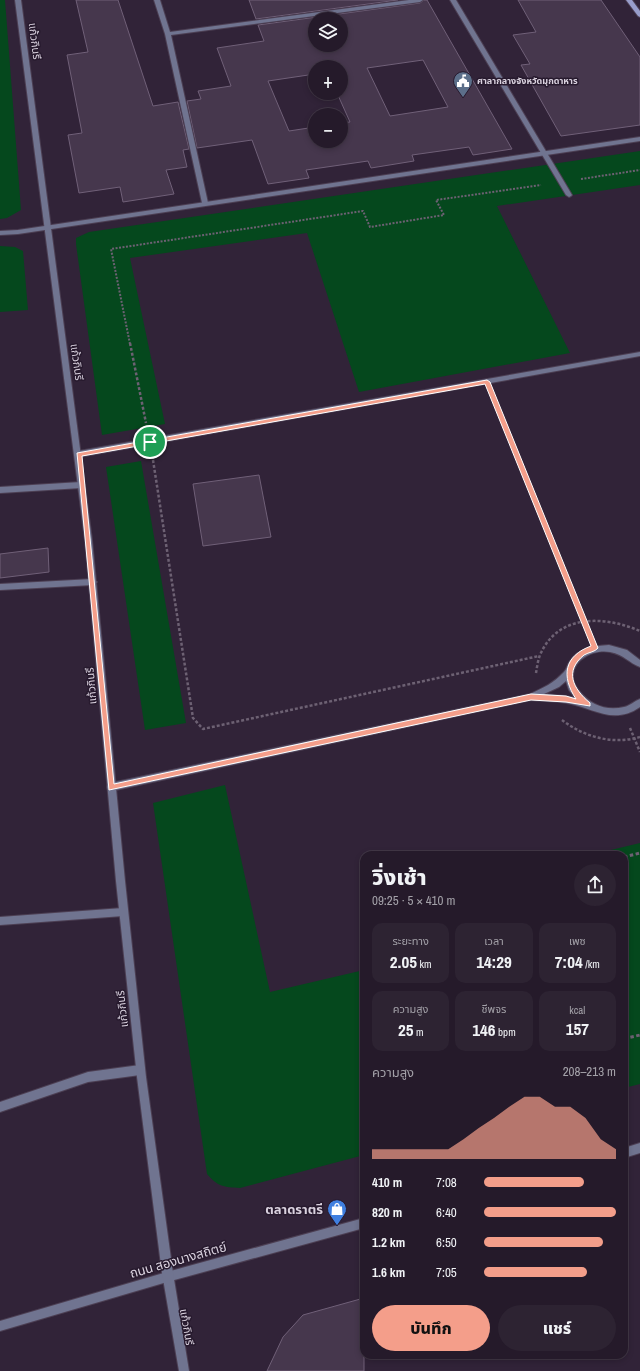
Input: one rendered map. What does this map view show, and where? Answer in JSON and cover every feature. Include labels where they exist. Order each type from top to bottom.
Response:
[{"type":"main road","points":[[629,0],[640,15]]},
{"type":"street","name":"แก้วกินรี","points":[[18,0],[47,228],[79,454],[81,485],[93,582],[123,912],[140,1070],[167,1277],[184,1371]]},
{"type":"street","points":[[157,0],[168,34],[205,204]]},
{"type":"street","points":[[168,34],[420,0]]},
{"type":"street","points":[[452,0],[569,195]]},
{"type":"street","points":[[0,233],[47,228],[640,139]]},
{"type":"street","points":[[79,454],[640,354]]},
{"type":"street","points":[[0,490],[81,485]]},
{"type":"street","points":[[0,587],[93,582]]},
{"type":"street","points":[[111,788],[531,697],[556,685],[570,672],[576,658],[584,652],[595,648],[608,647],[622,650],[636,657],[640,664]]},
{"type":"street","points":[[570,672],[572,687],[578,697],[587,704],[599,710],[624,712],[635,707],[640,702]]},
{"type":"street","points":[[531,697],[566,699],[587,704]]},
{"type":"street","points":[[0,921],[123,912]]},
{"type":"street","points":[[0,1106],[88,1077],[140,1070]]},
{"type":"street","points":[[628,1152],[640,1148]]},
{"type":"street","name":"ถนน สองนางสถิตย์","points":[[0,1326],[167,1277],[360,1224]]},
{"type":"path","points":[[539,656],[203,729],[193,718],[150,442],[111,249],[363,211],[370,227],[444,215],[436,200],[640,170]]},
{"type":"path","points":[[487,382],[595,648]]},
{"type":"path","points":[[624,712],[640,752]]},
{"type":"path","points":[[628,855],[640,853]]},
{"type":"path","points":[[628,1038],[640,1035]]},
{"type":"green space","points":[[0,0],[5,0],[21,210],[7,218],[0,219]]},
{"type":"green space","points":[[640,151],[640,185],[497,206],[570,353],[359,392],[307,233],[130,258],[165,424],[102,435],[76,238],[89,232]]},
{"type":"green space","points":[[0,246],[15,247],[23,251],[28,310],[0,312]]},
{"type":"green space","points":[[141,461],[186,723],[145,730],[106,467]]},
{"type":"green space","points":[[225,785],[270,992],[360,971],[360,1156],[240,1188],[222,1186],[215,1182],[207,1174],[153,803]]},
{"type":"green space","points":[[640,843],[640,1084],[628,1087],[628,851],[607,851]]},
{"type":"building","points":[[76,0],[118,0],[153,106],[178,102],[189,149],[183,150],[187,167],[166,170],[174,194],[123,202],[120,187],[79,193],[68,135],[82,133],[67,55],[88,52]]},
{"type":"building","points":[[249,0],[398,0],[308,12],[256,19]]},
{"type":"building","name":"ศาลากลางจังหวัดมุกดาหาร","points":[[427,0],[512,149],[473,155],[469,147],[412,155],[414,161],[371,168],[368,161],[306,170],[309,178],[268,184],[252,140],[197,148],[187,101],[201,99],[198,91],[231,86],[217,48],[264,41],[258,25],[308,18],[308,52],[348,52],[348,13],[420,3]],"holes":[[[308,60],[348,60],[348,100],[340,100],[344,108],[348,108],[348,118],[350,122],[348,122],[348,148],[308,148],[308,128],[289,131],[268,81],[308,75]],[[423,60],[448,107],[390,116],[367,68]]]},
{"type":"building","points":[[518,0],[601,0],[640,57],[640,125],[561,136],[521,65],[530,64],[513,35],[536,32]]},
{"type":"building","points":[[259,475],[271,537],[203,546],[193,484]]},
{"type":"building","points":[[48,548],[49,572],[0,578],[0,554]]},
{"type":"building","points":[[360,1299],[360,1359],[364,1359],[364,1371],[267,1371],[283,1337],[303,1315]]},
{"type":"place","name":"ศาลากลางจังหวัดมุกดาหาร","points":[[463,98]]},
{"type":"place","name":"ตลาดราตรี","points":[[337,1226]]},
{"type":"route","points":[[487,382],[595,648],[584,652],[576,658],[571,667],[569,677],[572,687],[578,697],[587,704],[566,699],[531,697],[111,788],[93,582],[81,485],[79,454],[150,442],[487,382]]}]
